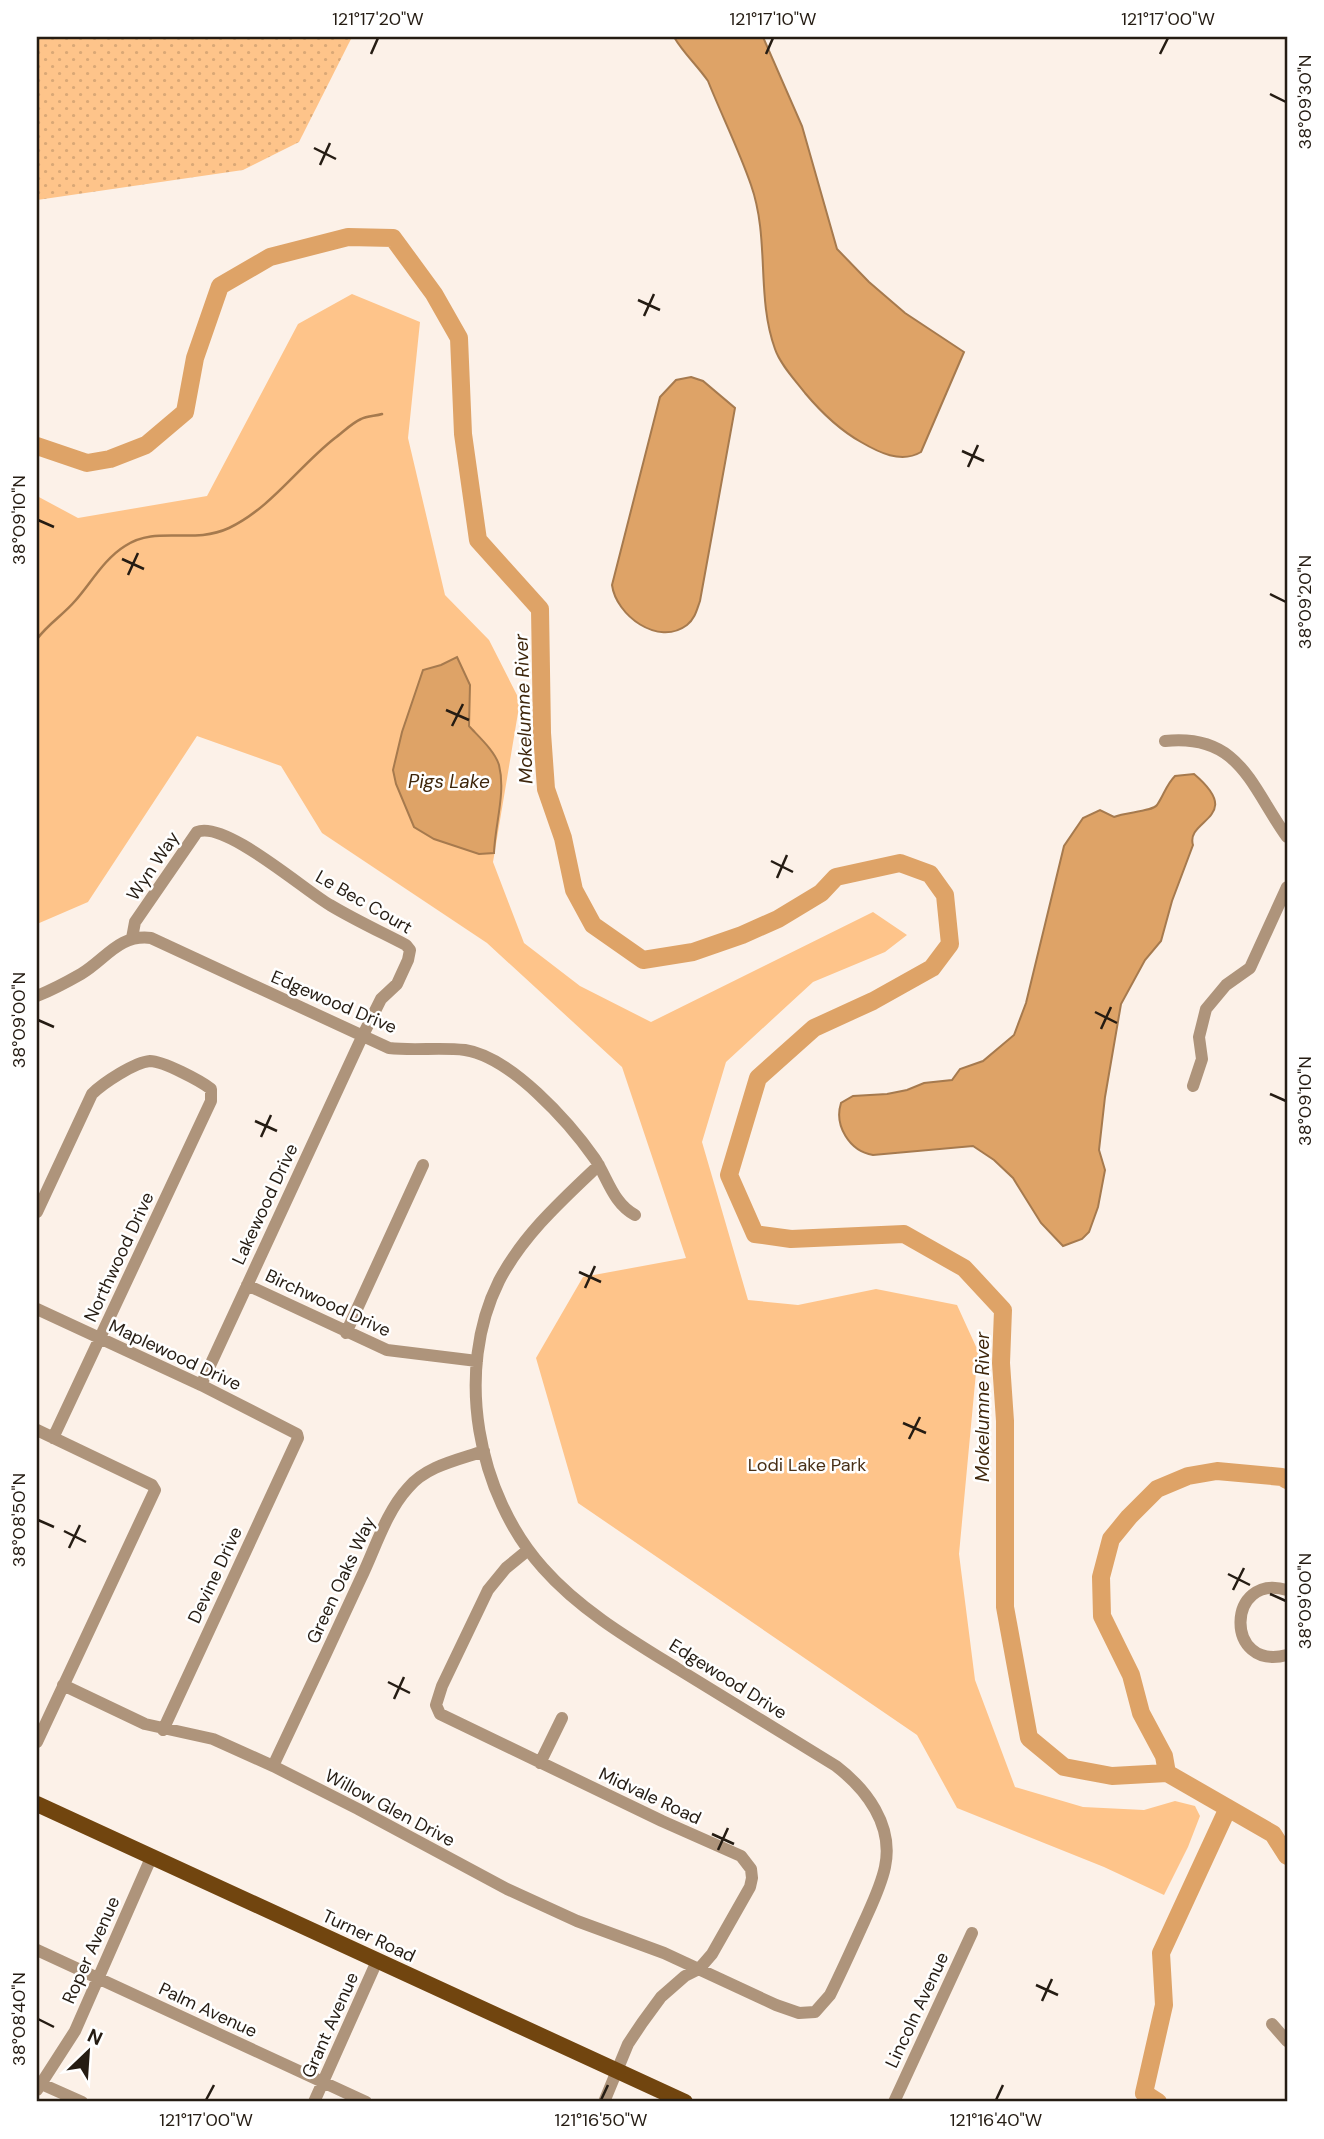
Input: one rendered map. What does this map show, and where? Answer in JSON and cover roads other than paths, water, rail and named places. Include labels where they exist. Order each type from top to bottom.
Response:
[{"type":"main road","name":"Turner Road","points":[[37,1804],[685,2102]]},
{"type":"street","points":[[1166,741],[1185,739],[1204,743],[1224,751],[1238,762],[1287,837]]},
{"type":"street","name":"Wyn Way","points":[[132,937],[135,922],[197,832],[202,830],[215,833]]},
{"type":"street","name":"Le Bec Court","points":[[215,833],[274,863],[330,905],[407,945],[410,950],[408,960],[397,984],[381,999],[362,1037]]},
{"type":"street","points":[[1193,1086],[1202,1059],[1199,1037],[1206,1009],[1226,985],[1250,968],[1287,887]]},
{"type":"street","points":[[37,996],[81,974],[132,937]]},
{"type":"street","name":"Edgewood Drive","points":[[132,937],[151,938],[389,1048],[413,1051],[465,1050],[485,1055],[502,1064],[516,1074],[581,1139],[599,1165],[618,1202],[635,1215]]},
{"type":"street","name":"Lakewood Drive","points":[[201,1385],[362,1037]]},
{"type":"street","name":"Northwood Drive","points":[[37,1212],[92,1094],[101,1085],[150,1061],[211,1089],[211,1101],[53,1438]]},
{"type":"street","points":[[346,1333],[423,1165]]},
{"type":"street","name":"Edgewood Drive","points":[[599,1165],[554,1207],[519,1249],[499,1281],[486,1312],[478,1361],[478,1411],[492,1481],[510,1521],[528,1550],[564,1589],[620,1633],[853,1779],[878,1814],[887,1853],[876,1897],[830,1995],[815,2012],[799,2013],[776,2005],[699,1969]]},
{"type":"street","name":"Birchwood Drive","points":[[247,1285],[387,1350],[478,1361]]},
{"type":"street","name":"Maplewood Drive","points":[[37,1309],[201,1385],[297,1434]]},
{"type":"street","points":[[37,1430],[152,1485],[155,1490],[37,1742]]},
{"type":"street","name":"Devine Drive","points":[[163,1730],[292,1451],[297,1434]]},
{"type":"street","name":"Green Oaks Way","points":[[273,1766],[381,1535],[408,1488],[441,1465],[484,1451]]},
{"type":"street","name":"Midvale Road","points":[[528,1550],[506,1568],[488,1590],[442,1686],[436,1705],[445,1718],[741,1856],[747,1862],[752,1878],[750,1888],[712,1954],[699,1969]]},
{"type":"street","points":[[1287,1590],[1264,1589],[1252,1595],[1240,1617],[1240,1630],[1245,1642],[1254,1651],[1276,1658],[1287,1655]]},
{"type":"street","name":"Willow Glen Drive","points":[[63,1685],[145,1724],[213,1740],[273,1766],[507,1889],[577,1921],[699,1969]]},
{"type":"street","points":[[540,1763],[562,1718]]},
{"type":"street","name":"Roper Avenue","points":[[38,2085],[75,2031],[151,1858]]},
{"type":"street","name":"Lincoln Avenue","points":[[894,2102],[972,1933]]},
{"type":"street","name":"Palm Avenue","points":[[37,1950],[366,2102]]},
{"type":"street","name":"Grant Avenue","points":[[314,2102],[377,1961]]},
{"type":"street","points":[[604,2102],[628,2044],[661,1997],[685,1976],[699,1969]]},
{"type":"street","points":[[1272,2024],[1287,2041]]},
{"type":"street","points":[[38,2085],[82,2102]]},
{"type":"water","points":[[674,37],[763,37],[802,126],[837,249],[905,313],[964,352],[921,452],[898,457],[853,437],[817,407],[780,360],[769,329],[760,226],[751,185],[708,81]]},
{"type":"water","points":[[691,377],[703,381],[735,408],[700,601],[690,623],[676,631],[664,632],[652,630],[630,617],[621,607],[612,585],[660,397],[676,380]]},
{"type":"water","name":"Pigs Lake","points":[[457,657],[470,685],[469,726],[490,749],[499,765],[501,798],[494,853],[479,854],[434,839],[414,827],[393,770],[402,732],[423,670]]},
{"type":"water","points":[[1194,774],[1209,789],[1215,800],[1214,809],[1193,836],[1193,845],[1172,901],[1161,941],[1145,960],[1121,1004],[1099,1150],[1105,1170],[1098,1207],[1089,1232],[1082,1239],[1063,1246],[1041,1223],[1013,1178],[994,1160],[973,1146],[873,1155],[864,1153],[850,1143],[840,1120],[841,1103],[853,1096],[887,1094],[924,1083],[952,1080],[960,1069],[983,1061],[1014,1035],[1026,1003],[1064,846],[1083,818],[1100,810],[1114,817],[1149,809],[1157,805],[1175,776]]},
{"type":"waterway","name":"Mokelumne River","points":[[37,446],[87,463],[110,459],[146,445],[185,412],[195,358],[220,286],[270,257],[348,237],[393,238],[434,294],[459,338],[463,434],[478,540],[540,609],[542,733],[546,789],[563,838],[574,890],[593,925],[643,960],[693,952],[742,935],[778,919],[821,893],[836,877],[900,863],[930,874],[945,895],[950,944],[932,968],[873,1001],[814,1028],[758,1078],[729,1175],[755,1234],[791,1239],[904,1234],[964,1268],[1003,1310],[1001,1363],[1005,1421],[1005,1607],[1029,1738],[1064,1767],[1112,1776],[1167,1773],[1164,1756],[1141,1713],[1131,1675],[1102,1616],[1101,1577],[1111,1539],[1157,1489],[1188,1476],[1217,1471],[1282,1477],[1287,1480]]},
{"type":"waterway","points":[[37,639],[125,546],[150,537],[202,535],[229,528],[272,498],[351,425],[363,418],[382,414]]},
{"type":"waterway","points":[[1167,1773],[1273,1834],[1287,1856]]},
{"type":"waterway","points":[[1158,2102],[1144,2093],[1164,2005],[1161,1953],[1228,1808]]},
{"type":"park label","name":"Lodi Lake Park","points":[[807,1465]]}]
